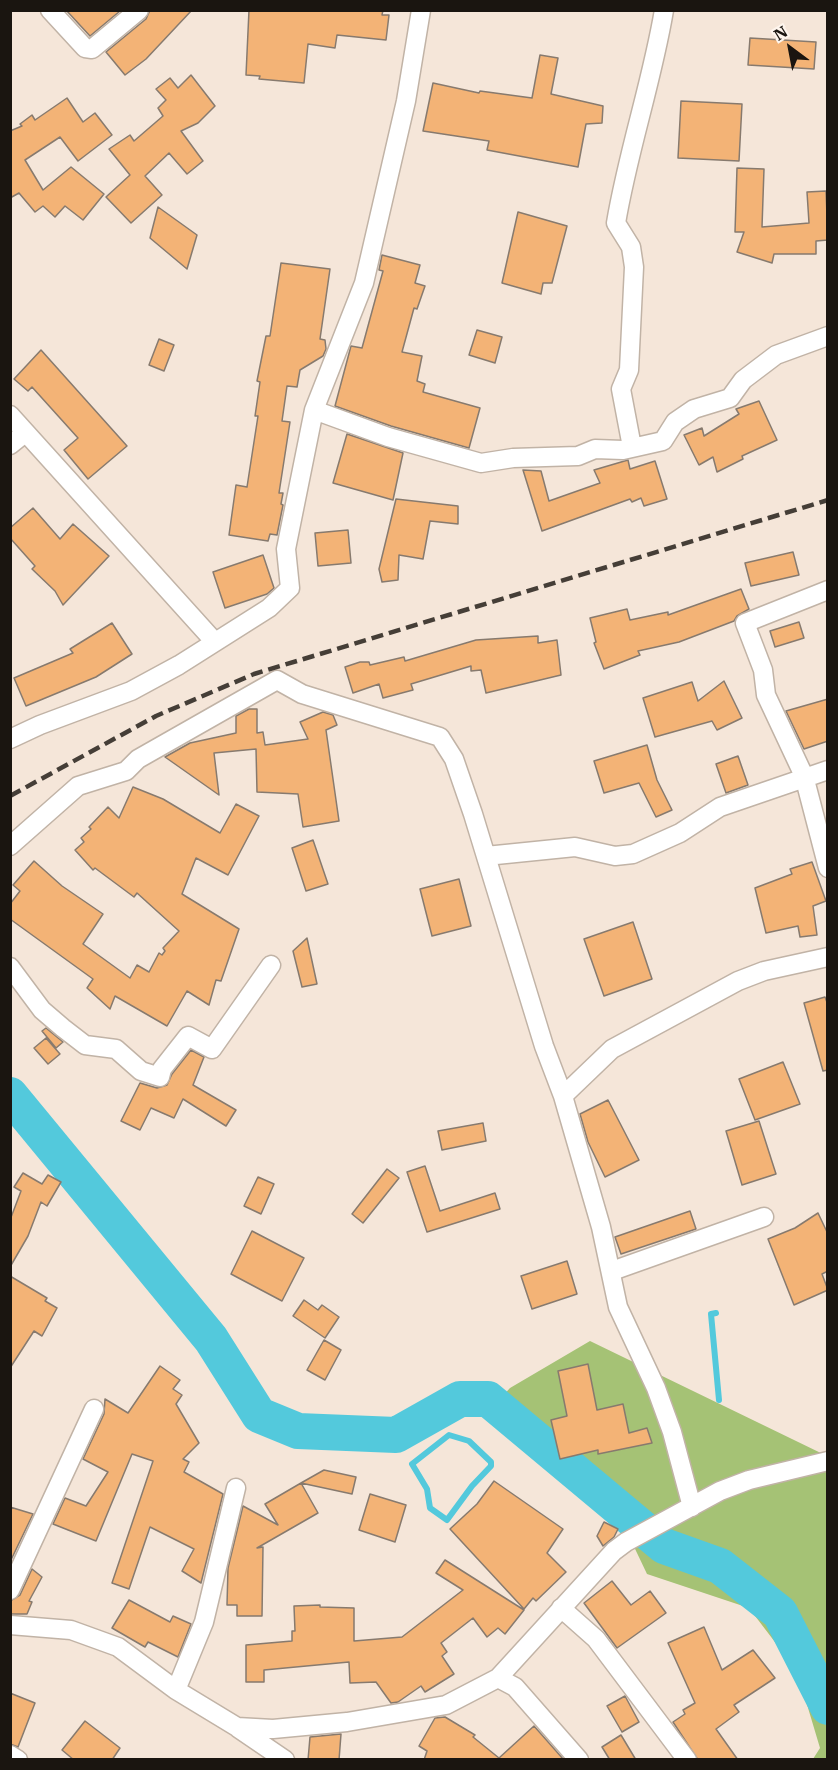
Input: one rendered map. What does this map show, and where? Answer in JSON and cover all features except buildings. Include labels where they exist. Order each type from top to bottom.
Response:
[{"type":"street","points":[[50,10],[85,48],[92,49],[139,10]]},
{"type":"street","points":[[10,740],[40,725],[131,691],[179,665],[269,608],[290,588],[286,549],[314,410],[364,283],[406,101],[421,10]]},
{"type":"street","points":[[632,447],[621,389],[629,370],[634,267],[630,247],[616,223],[630,149],[659,40],[664,10]]},
{"type":"street","points":[[314,410],[388,437],[482,463],[513,458],[578,456],[596,449],[623,450],[663,441],[675,422],[694,409],[730,398],[743,380],[776,354],[828,336]]},
{"type":"street","points":[[10,415],[214,641]]},
{"type":"street","points":[[10,445],[25,433]]},
{"type":"street","points":[[828,590],[745,623],[763,670],[765,696],[804,776],[828,868]]},
{"type":"street","points":[[10,846],[78,786],[126,771],[138,759],[278,680],[302,694],[440,737],[454,759],[544,1046],[563,1096],[612,1270],[618,1307],[656,1388],[672,1432],[692,1507]]},
{"type":"street","points":[[486,856],[575,847],[615,856],[633,854],[672,837],[720,807],[804,776],[828,770]]},
{"type":"street","points":[[563,1096],[612,1049],[738,981],[764,971],[828,957]]},
{"type":"street","points":[[10,967],[42,1010],[78,1039],[85,1044],[116,1049],[141,1071],[160,1077],[162,1069],[188,1036],[212,1049],[271,965]]},
{"type":"street","points":[[612,1270],[764,1217]]},
{"type":"street","points":[[10,1590],[94,1409]]},
{"type":"street","points":[[237,1727],[273,1729],[347,1722],[446,1705],[498,1678],[614,1551],[692,1507],[748,1479],[828,1461]]},
{"type":"street","points":[[176,1690],[204,1622],[236,1488]]},
{"type":"street","points":[[561,1608],[596,1639],[687,1760]]},
{"type":"street","points":[[10,1625],[71,1630],[92,1635],[136,1658],[176,1690],[237,1727],[285,1760]]},
{"type":"street","points":[[498,1678],[515,1687],[579,1760]]},
{"type":"street","points":[[10,1755],[18,1760]]},
{"type":"green space","points":[[590,1341],[827,1456],[827,1759],[813,1759],[820,1748],[797,1671],[749,1608],[647,1574],[617,1511],[566,1479],[488,1412],[510,1388]]},
{"type":"waterway","points":[[10,1095],[211,1339],[259,1415],[298,1431],[396,1435],[460,1399],[488,1399],[664,1546],[720,1566],[780,1613],[828,1707]]},
{"type":"waterway","points":[[716,1313],[711,1314],[719,1400]]},
{"type":"waterway","points":[[449,1435],[469,1441],[491,1462],[491,1466],[472,1486],[447,1520],[430,1508],[427,1489],[412,1464],[449,1435]]},
{"type":"railway","points":[[10,796],[156,716],[254,674],[828,500]]}]
